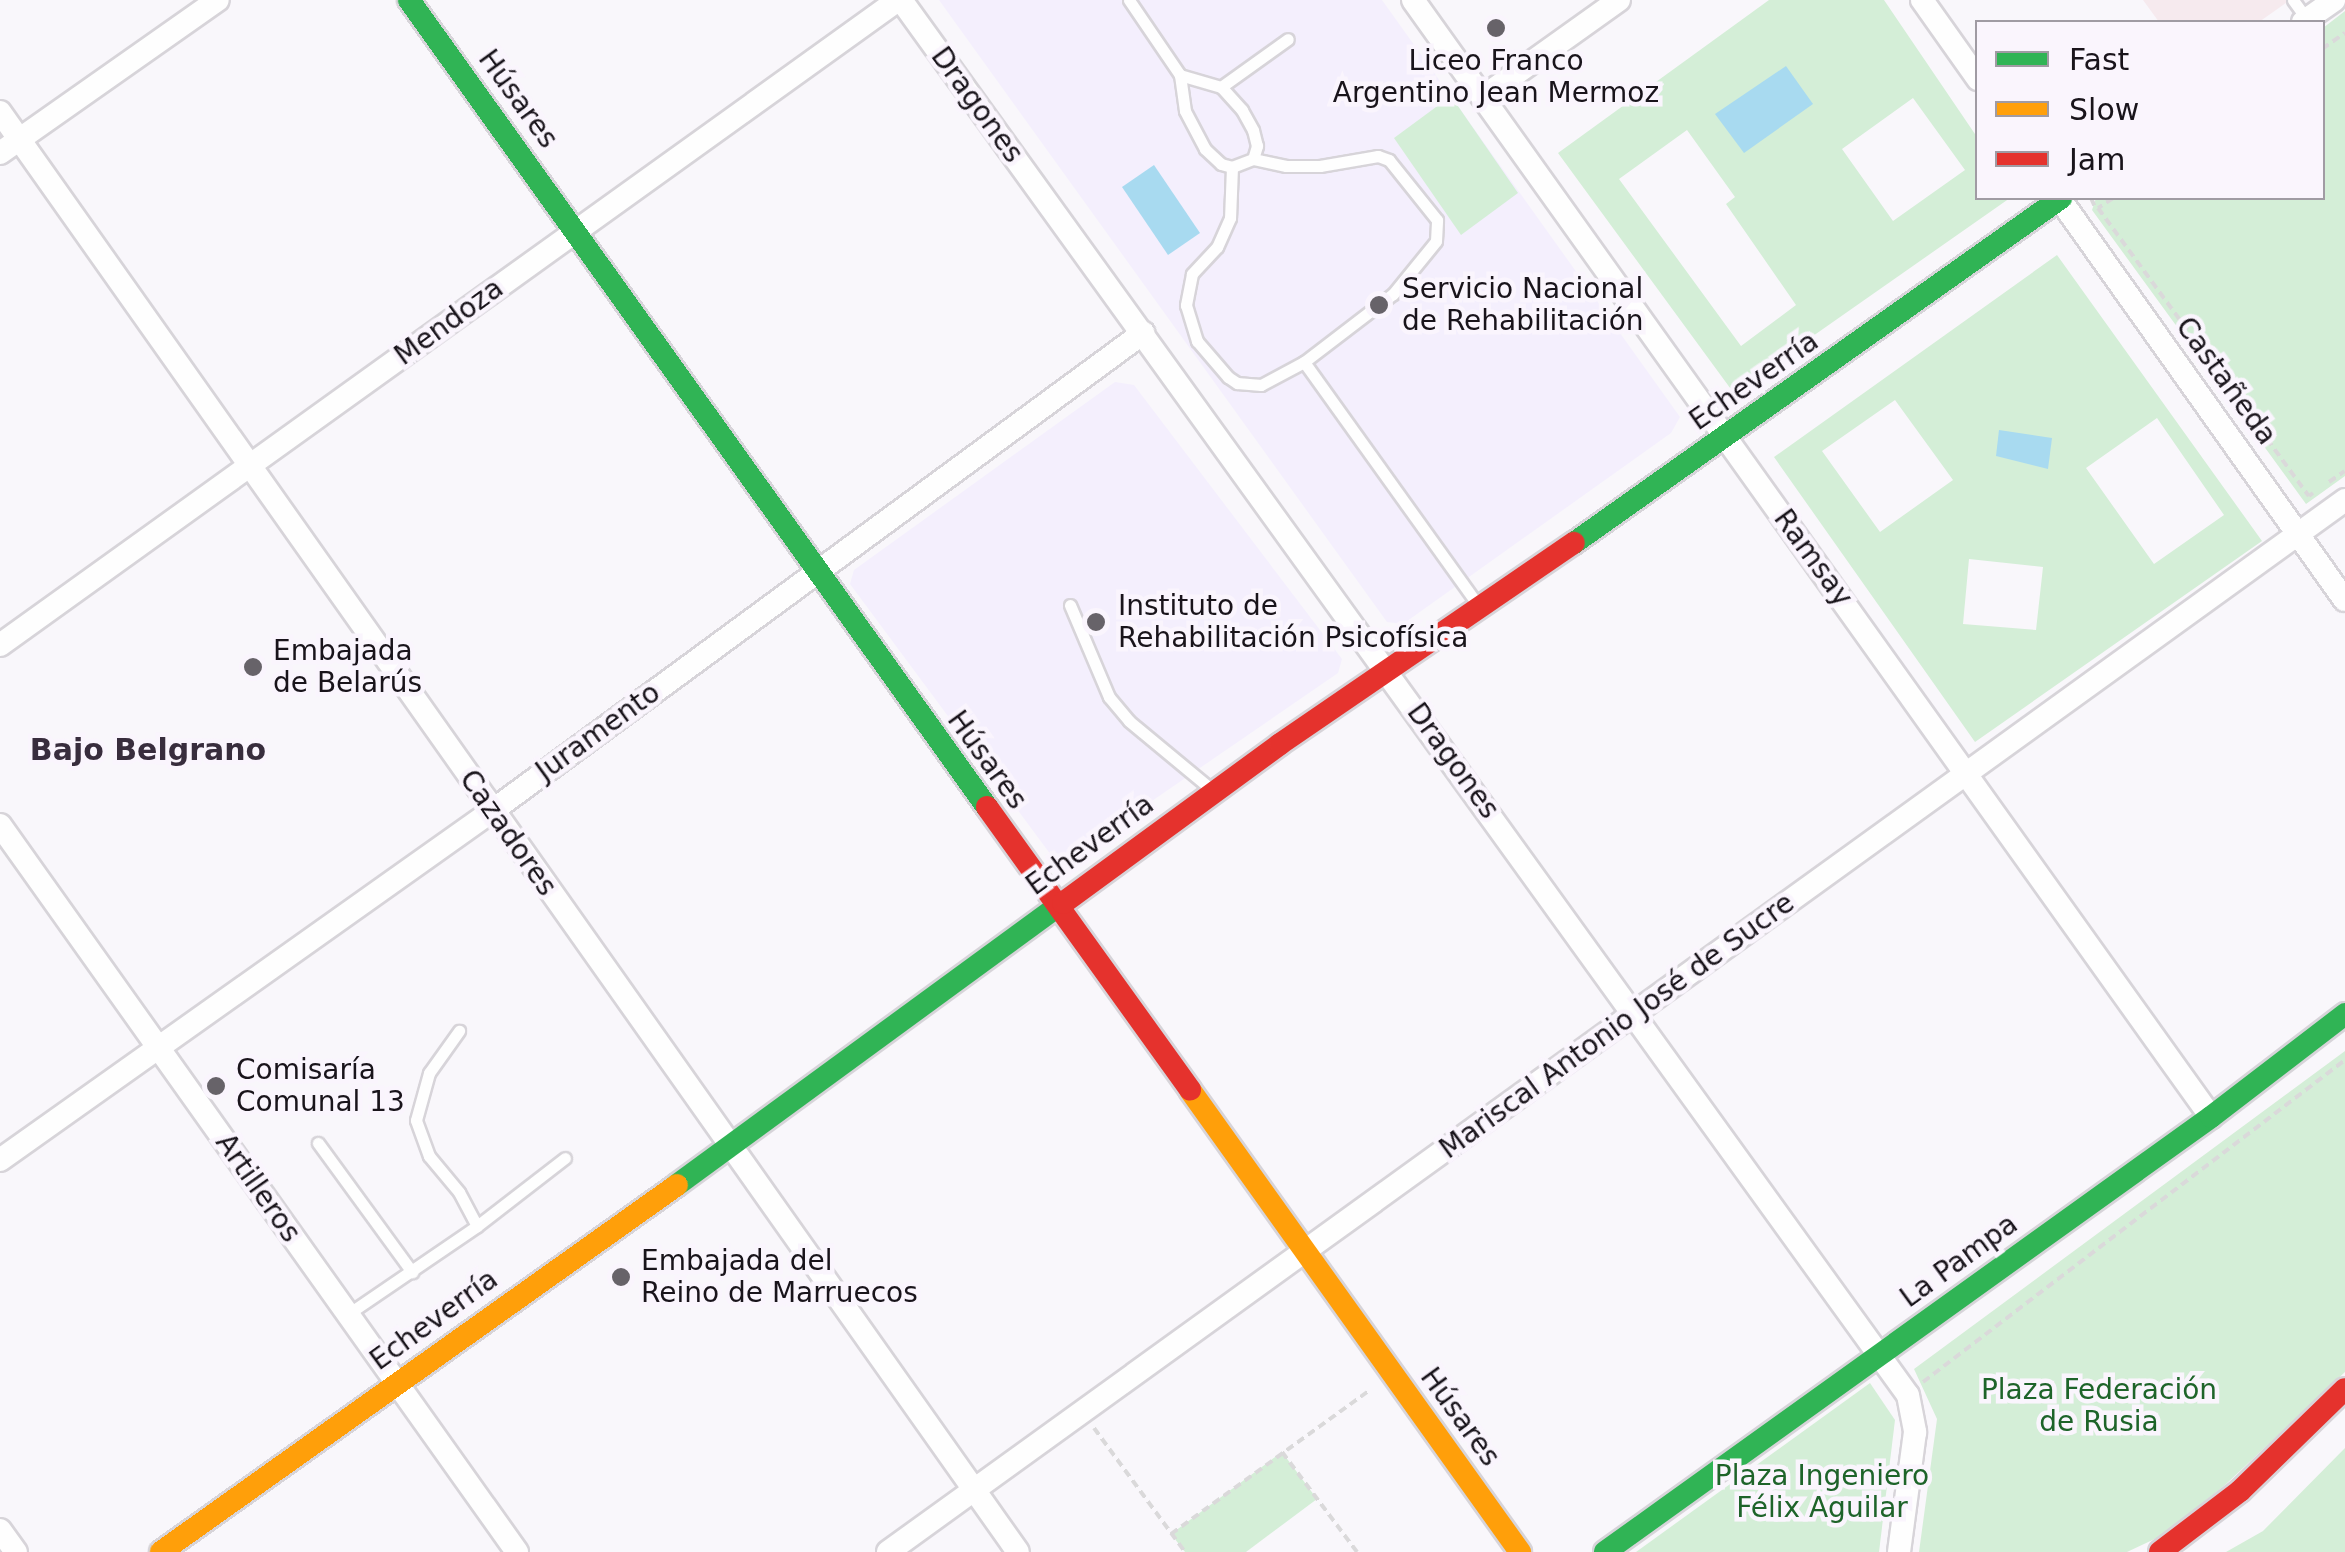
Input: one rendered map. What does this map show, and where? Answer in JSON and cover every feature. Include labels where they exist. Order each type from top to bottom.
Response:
[{"type":"street","points":[[0,153],[218,0]]},
{"type":"street","name":"Húsares","points":[[410,0],[1520,1552]]},
{"type":"street","name":"Mendoza","points":[[0,645],[899,0]]},
{"type":"street","name":"Dragones","points":[[899,0],[1908,1395],[1915,1432],[1899,1552]]},
{"type":"street","name":"Ramsay","points":[[1414,0],[2211,1116]]},
{"type":"street","points":[[1483,97],[1619,0]]},
{"type":"street","points":[[1922,0],[1975,75]]},
{"type":"street","points":[[2301,14],[2334,0]]},
{"type":"street","name":"Cazadores","points":[[0,112],[252,464],[728,1148],[1018,1552]]},
{"type":"street","name":"Echeverría","points":[[162,1552],[728,1148],[1214,792],[1727,438],[2057,200]]},
{"type":"street","name":"Castañeda","points":[[2061,200],[2345,600]]},
{"type":"street","name":"Juramento","points":[[0,1160],[492,811],[1143,333]]},
{"type":"street","name":"Mariscal Antonio José de Sucre","points":[[888,1552],[2345,500]]},
{"type":"street","name":"Artilleros","points":[[0,825],[517,1552]]},
{"type":"street","name":"La Pampa","points":[[1605,1552],[2211,1116],[2345,1014]]},
{"type":"street","points":[[2160,1552],[2240,1491],[2345,1389]]},
{"type":"street","points":[[0,1530],[16,1552]]},
{"type":"lane","points":[[1130,0],[1180,76],[1185,111],[1206,149],[1221,164],[1232,167],[1253,159],[1286,166],[1320,166],[1378,156],[1388,160],[1437,220],[1436,241],[1393,294],[1304,362],[1261,385],[1237,384],[1197,341],[1186,305],[1192,274],[1216,247],[1230,218],[1232,167]]},
{"type":"lane","points":[[1221,86],[1288,39]]},
{"type":"lane","points":[[1180,76],[1221,86],[1254,130],[1257,146],[1253,159]]},
{"type":"lane","points":[[1304,362],[1480,608]]},
{"type":"lane","points":[[1070,605],[1109,698],[1129,721],[1214,792]]},
{"type":"lane","points":[[459,1032],[429,1073],[416,1120],[429,1156],[459,1192],[477,1226]]},
{"type":"lane","points":[[318,1143],[412,1272]]},
{"type":"lane","points":[[348,1314],[477,1226],[565,1158]]},
{"type":"path","points":[[2092,200],[2310,496],[2345,470]]},
{"type":"path","points":[[2098,208],[2110,200]]},
{"type":"path","points":[[1908,1395],[2345,1060]]},
{"type":"path","points":[[1171,1534],[1393,1374]]},
{"type":"path","points":[[1082,1412],[1185,1552]]},
{"type":"path","points":[[1282,1452],[1357,1552]]},
{"type":"shaded area","name":"Servicio Nacional de Rehabilitación","points":[[939,0],[1382,0],[1680,417],[1671,433],[1403,624],[1387,622]]},
{"type":"shaded area","points":[[2143,0],[2290,0],[2262,20],[2158,20]]},
{"type":"shaded area","name":"Instituto de Rehabilitación Psicofísica","points":[[1115,382],[1134,385],[1342,659],[1338,673],[1069,858],[1050,851],[1051,855],[850,584],[854,570]]},
{"type":"green space","points":[[1769,0],[1884,0],[1975,134],[1975,200],[2007,200],[1733,392],[1558,153]],"holes":[[[1913,98],[1965,170],[1893,221],[1842,149]],[[1687,130],[1735,197],[1726,204],[1796,305],[1741,346],[1619,179]]]},
{"type":"green space","points":[[2345,11],[2345,476],[2306,504],[2092,210],[2095,200],[2325,200],[2325,26]]},
{"type":"green space","points":[[1451,96],[1518,193],[1461,235],[1394,138]]},
{"type":"green space","points":[[2057,255],[2262,541],[1975,742],[1774,457]],"holes":[[[1895,400],[1953,480],[1880,532],[1822,451]],[[2157,418],[2224,515],[2154,564],[2086,468]],[[1969,559],[2043,567],[2036,630],[1963,624]]]},
{"type":"green space","name":"Plaza Federación de Rusia","points":[[2345,1051],[2345,1372],[2225,1485],[2161,1536],[2127,1552],[1919,1552],[1937,1419],[1914,1369]]},
{"type":"green space","name":"Plaza Ingeniero Félix Aguilar","points":[[1870,1383],[1895,1420],[1879,1552],[1636,1552]]},
{"type":"green space","points":[[2345,1448],[2345,1552],[2226,1552],[2263,1531]]},
{"type":"green space","points":[[1282,1452],[1317,1499],[1246,1552],[1185,1552],[1171,1534]]},
{"type":"water","points":[[1786,66],[1813,104],[1744,153],[1715,114]]},
{"type":"water","points":[[1154,165],[1200,233],[1168,255],[1122,187]]},
{"type":"water","points":[[1999,430],[2052,438],[2048,469],[1996,456]]},
{"type":"traffic: fast","points":[[409,0],[987,807]]},
{"type":"traffic: fast","points":[[1574,543],[2058,200]]},
{"type":"traffic: fast","points":[[677,1185],[1063,903]]},
{"type":"traffic: fast","points":[[1605,1552],[2211,1117],[2345,1014]]},
{"type":"traffic: slow","points":[[1190,1090],[1520,1552]]},
{"type":"traffic: slow","points":[[161,1552],[677,1185]]},
{"type":"traffic: jam","points":[[1063,903],[1280,744],[1574,543]]},
{"type":"traffic: jam","points":[[987,807],[1190,1090]]},
{"type":"traffic: jam","points":[[2160,1552],[2240,1491],[2345,1389]]},
{"type":"place","name":"Liceo Franco Argentino Jean Mermoz","points":[[1496,28]]},
{"type":"place","name":"Servicio Nacional de Rehabilitación","points":[[1379,305]]},
{"type":"place","name":"Instituto de Rehabilitación Psicofísica","points":[[1096,622]]},
{"type":"place","name":"Embajada de Belarús","points":[[253,667]]},
{"type":"place","name":"Comisaría Comunal 13","points":[[216,1086]]},
{"type":"place","name":"Embajada del Reino de Marruecos","points":[[621,1277]]},
{"type":"district","name":"Bajo Belgrano","points":[[148,750]]}]
